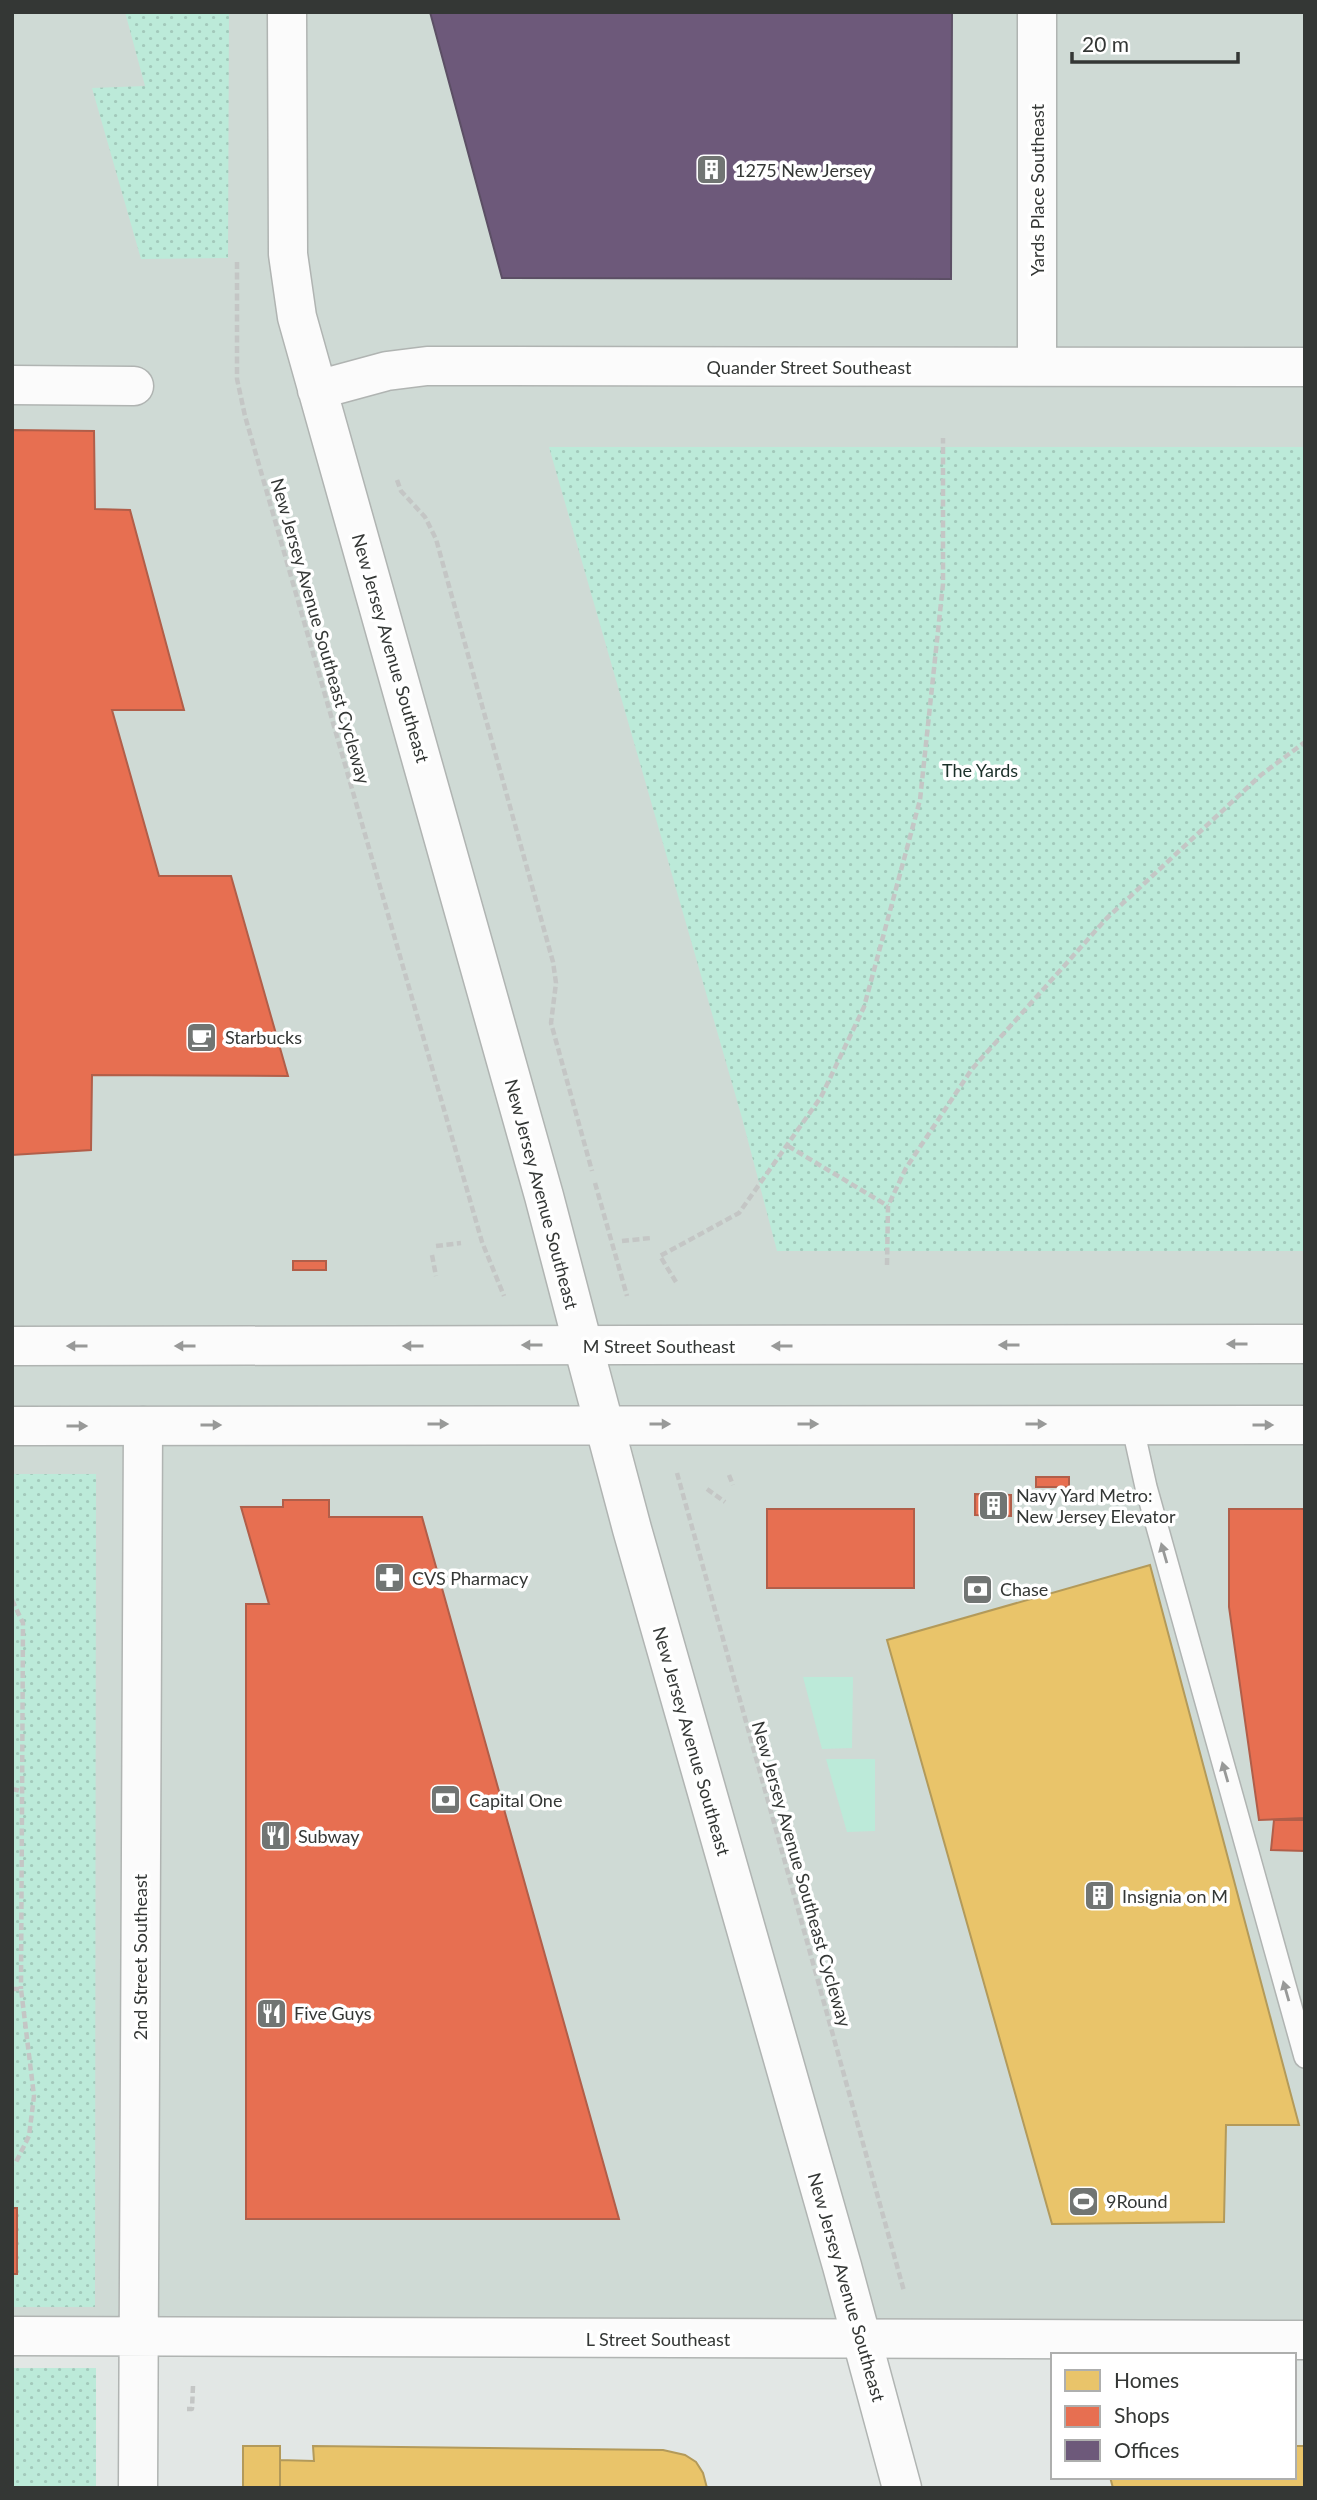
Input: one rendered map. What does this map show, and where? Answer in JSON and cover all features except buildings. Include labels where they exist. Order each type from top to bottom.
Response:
[{"type":"street","name":"New Jersey Avenue Southeast","points":[[287,12],[288,254],[297,317],[544,1196],[632,1529],[902,2488]]},
{"type":"street","name":"Yards Place Southeast","points":[[1037,12],[1037,367]]},
{"type":"street","name":"Quander Street Southeast","points":[[317,390],[387,371],[428,366],[1305,367]]},
{"type":"street","points":[[12,385],[134,386]]},
{"type":"street","name":"M Street Southeast","points":[[12,1346],[1305,1344]]},
{"type":"street","points":[[12,1426],[1305,1425]]},
{"type":"street","name":"2nd Street Southeast","points":[[138,2488],[142,1426]]},
{"type":"street","name":"L Street Southeast","points":[[12,2336],[1305,2340]]},
{"type":"lane","points":[[1132,1424],[1146,1487],[1305,2057]]},
{"type":"path","name":"New Jersey Avenue Southeast Cycleway","points":[[237,259],[237,379],[245,416],[482,1242]]},
{"type":"path","points":[[676,1282],[660,1256],[739,1213],[821,1097],[864,1007],[920,800],[943,584],[943,438]]},
{"type":"path","points":[[394,470],[401,491],[425,517],[436,539],[553,961],[556,983],[551,1023],[611,1241]]},
{"type":"path","points":[[887,1265],[888,1206],[906,1168],[972,1069],[1107,918],[1261,775],[1305,742]]},
{"type":"path","points":[[788,1146],[888,1206]]},
{"type":"path","points":[[622,1241],[651,1238]]},
{"type":"path","points":[[436,1246],[461,1243]]},
{"type":"path","points":[[432,1255],[436,1276]]},
{"type":"path","points":[[728,1474],[733,1485]]},
{"type":"path","points":[[707,1489],[725,1502]]},
{"type":"path","name":"New Jersey Avenue Southeast Cycleway","points":[[681,1490],[897,2266]]},
{"type":"path","points":[[12,1600],[23,1623],[21,1989],[34,2096],[29,2136],[16,2162],[12,2164]]},
{"type":"path","points":[[12,1790],[21,1791]]},
{"type":"path","points":[[12,1989],[21,1989]]},
{"type":"shaded area","points":[[12,12],[1305,12],[1305,2347],[12,2333]]},
{"type":"green space","points":[[125,12],[229,12],[228,258],[141,259],[92,88],[145,86]]},
{"type":"green space","name":"The Yards","points":[[549,447],[1305,447],[1305,1251],[777,1251],[742,1118]]},
{"type":"green space","points":[[12,1474],[96,1474],[95,2307],[12,2307]]},
{"type":"green space","points":[[803,1677],[853,1677],[852,1748],[822,1749]]},
{"type":"green space","points":[[826,1759],[875,1759],[875,1831],[847,1832]]},
{"type":"green space","points":[[12,2368],[96,2368],[96,2488],[12,2488]]},
{"type":"place","name":"1275 New Jersey","points":[[712,170]]},
{"type":"place","name":"Starbucks","points":[[202,1037]]},
{"type":"place","name":"Navy Yard Metro: New Jersey Elevator","points":[[993,1505]]},
{"type":"place","name":"CVS Pharmacy","points":[[389,1578]]},
{"type":"place","name":"Chase","points":[[977,1589]]},
{"type":"place","name":"Capital One","points":[[446,1800]]},
{"type":"place","name":"Subway","points":[[275,1836]]},
{"type":"place","name":"Insignia on M","points":[[1099,1896]]},
{"type":"place","name":"Five Guys","points":[[271,2013]]},
{"type":"place","name":"9Round","points":[[1083,2201]]}]
